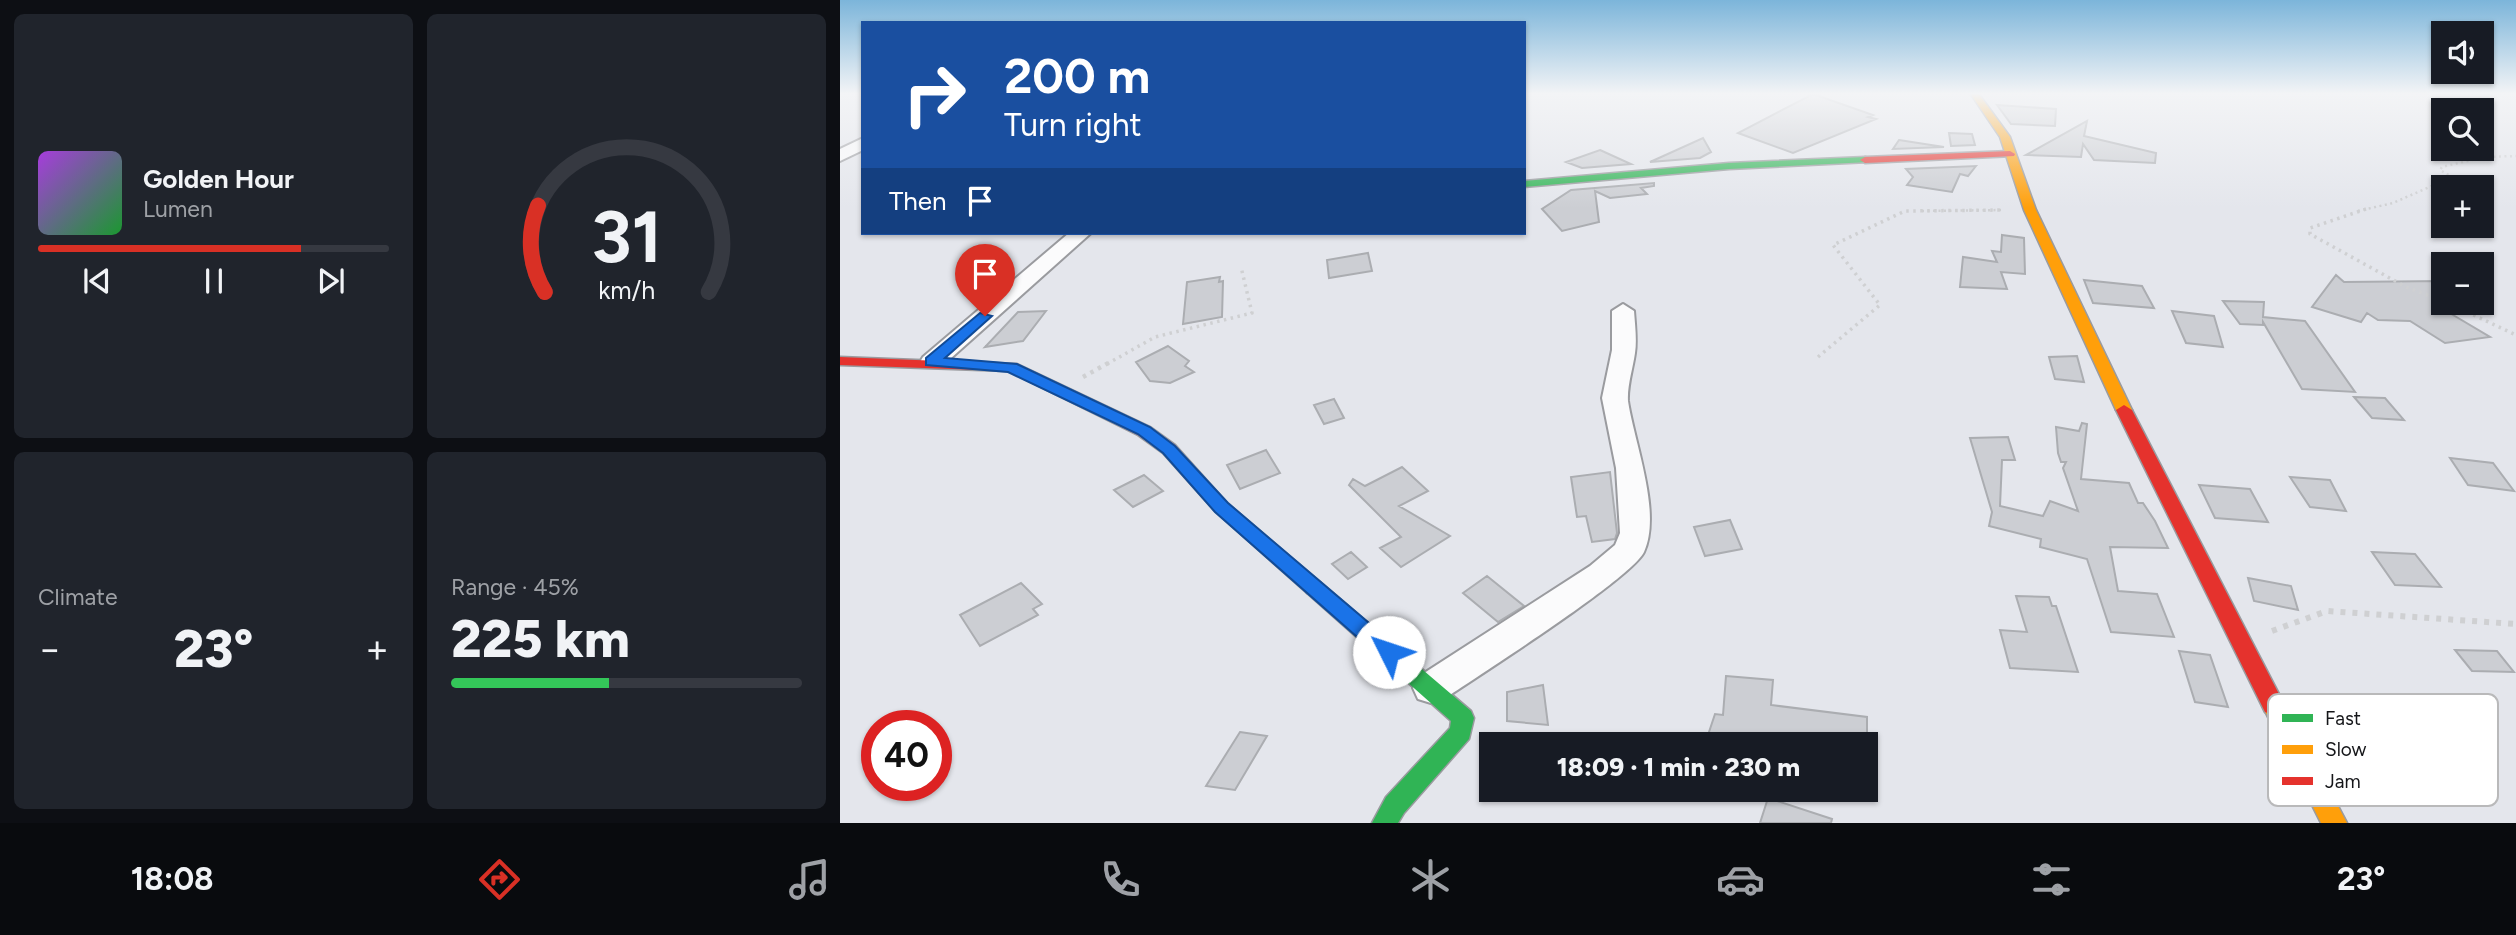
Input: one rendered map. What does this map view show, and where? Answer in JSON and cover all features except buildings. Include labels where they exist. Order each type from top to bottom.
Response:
[{"type":"street","points":[[2001,131],[2029,200],[2030,210],[2197,560],[2268,696]]},
{"type":"street","points":[[840,156],[861,144]]},
{"type":"street","points":[[1526,184],[1729,166],[2010,154]]},
{"type":"street","points":[[932,362],[1079,235]]},
{"type":"street","points":[[1430,688],[1571,595],[1629,551],[1635,533],[1630,468],[1615,398],[1624,350],[1622,311]]},
{"type":"street","points":[[840,361],[1002,365],[1144,430],[1169,449],[1221,507],[1462,718],[1461,732],[1395,805],[1385,823]]},
{"type":"street","points":[[2325,806],[2334,823]]},
{"type":"path","points":[[2431,297],[2406,287],[2319,240],[2310,234],[2309,228],[2332,223],[2353,212],[2393,204],[2419,189],[2452,177],[2440,170],[2442,167],[2485,158],[2516,156]]},
{"type":"path","points":[[1818,357],[1880,305],[1833,245],[1905,211],[2030,210]]},
{"type":"path","points":[[1059,389],[1155,337],[1252,313],[1241,267]]},
{"type":"path","points":[[2473,315],[2516,335]]},
{"type":"path","points":[[2265,633],[2327,611],[2516,624]]},
{"type":"traffic: fast","points":[[1526,184],[1729,166],[1865,160]]},
{"type":"traffic: fast","points":[[1314,588],[1463,718],[1461,732],[1395,805],[1385,823]]},
{"type":"traffic: slow","points":[[2001,131],[2030,210],[2124,410]]},
{"type":"traffic: slow","points":[[2325,806],[2334,823]]},
{"type":"traffic: jam","points":[[1865,160],[2010,154]]},
{"type":"traffic: jam","points":[[840,361],[1012,367],[1144,431],[1169,449],[1221,507],[1314,588]]},
{"type":"traffic: jam","points":[[2124,410],[2268,695]]},
{"type":"route","points":[[985,316],[932,362],[1012,367],[1144,430],[1169,449],[1221,507],[1389,652]]}]
